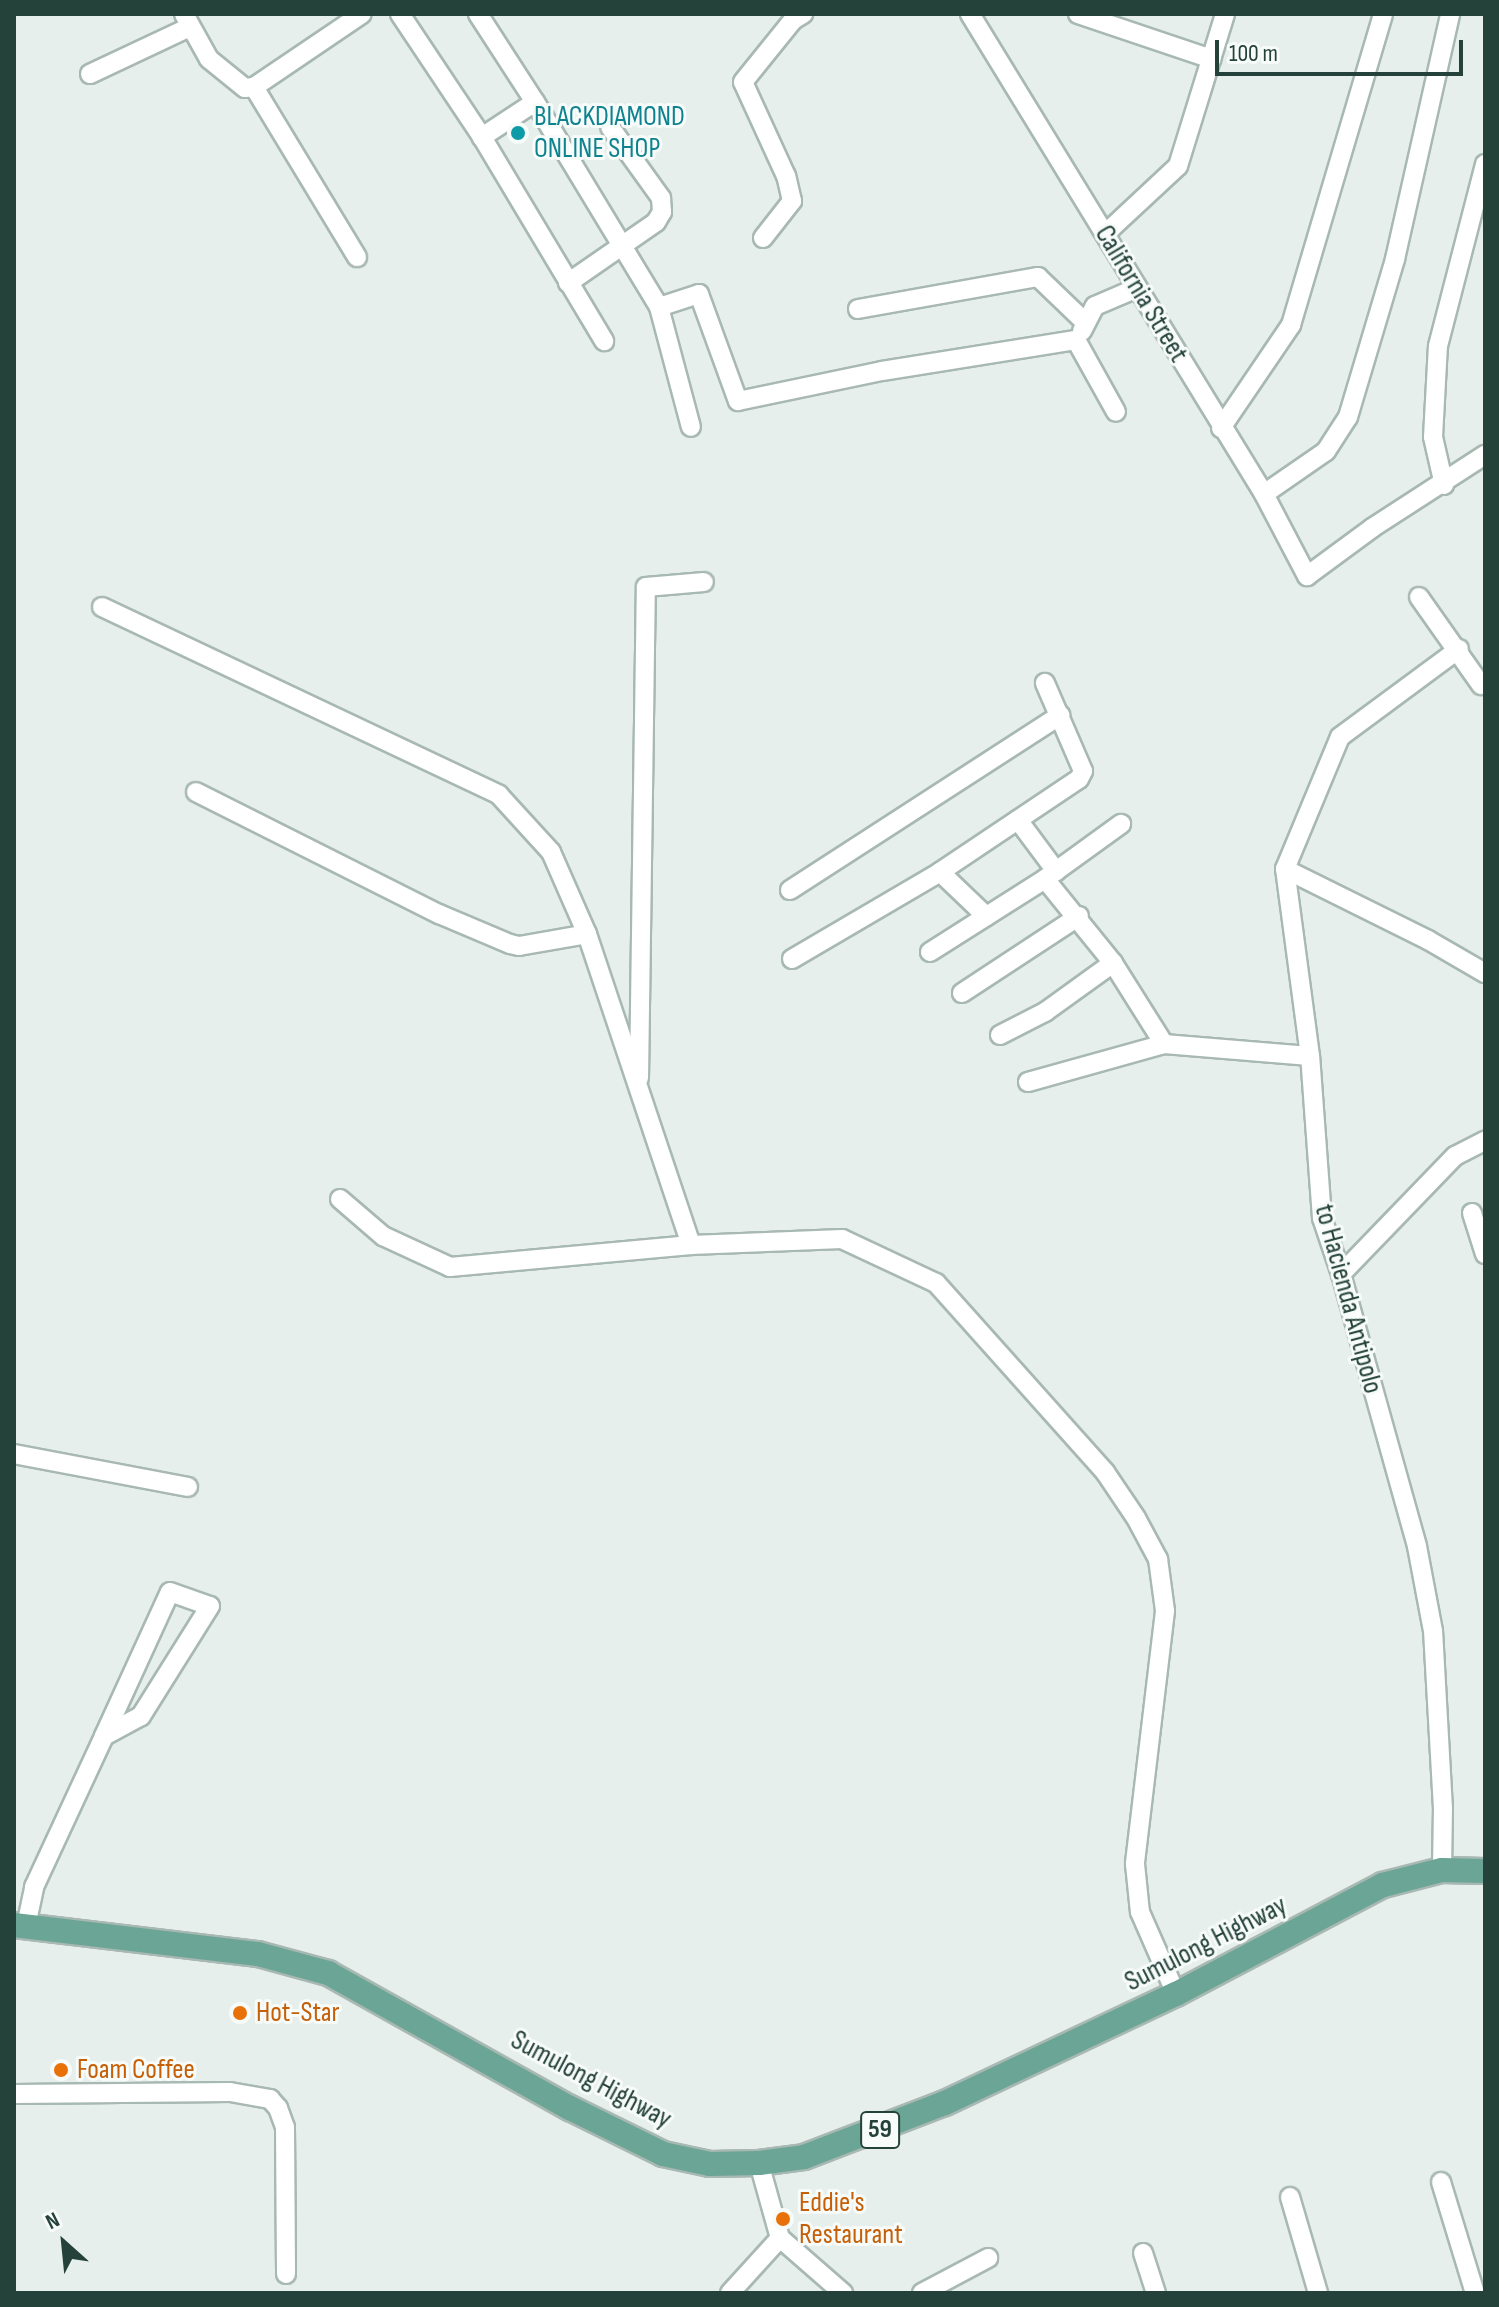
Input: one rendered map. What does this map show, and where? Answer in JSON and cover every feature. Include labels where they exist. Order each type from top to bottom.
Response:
[{"type":"main road","name":"Sumulong Highway","points":[[20,1926],[258,1954],[328,1973],[570,2108],[663,2154],[710,2164],[759,2163],[804,2157],[945,2103],[1176,1994],[1383,1885],[1442,1870],[1485,1871]]},
{"type":"street","points":[[90,74],[187,21],[209,59],[230,79],[245,88],[254,87],[362,14]]},
{"type":"street","points":[[400,14],[482,137],[604,341]]},
{"type":"street","points":[[478,14],[624,245],[659,307],[691,427]]},
{"type":"street","points":[[763,238],[792,201],[786,176],[743,82],[793,20],[803,14]]},
{"type":"street","name":"California Street","points":[[970,14],[1264,494],[1307,576],[1372,528],[1444,485]]},
{"type":"street","points":[[1078,14],[1212,59]]},
{"type":"street","points":[[1105,234],[1178,166],[1225,14]]},
{"type":"street","points":[[1221,428],[1291,325],[1383,14]]},
{"type":"street","points":[[1264,494],[1326,451],[1348,417],[1395,259],[1450,14]]},
{"type":"street","points":[[254,87],[357,257]]},
{"type":"street","points":[[482,137],[535,102]]},
{"type":"street","points":[[568,283],[660,218],[663,205],[610,127]]},
{"type":"street","points":[[1485,164],[1438,346],[1433,437],[1444,485],[1485,455]]},
{"type":"street","points":[[858,309],[1038,277],[1086,323]]},
{"type":"street","points":[[1076,340],[1095,306],[1137,288]]},
{"type":"street","points":[[659,307],[699,294],[738,401],[882,371],[1076,340]]},
{"type":"street","points":[[1076,340],[1116,412]]},
{"type":"street","points":[[639,1097],[646,587],[704,582]]},
{"type":"street","points":[[1419,597],[1459,649],[1481,685]]},
{"type":"street","points":[[102,607],[499,795],[551,852],[587,934],[691,1245]]},
{"type":"street","points":[[1459,649],[1340,737],[1285,869],[1428,940],[1485,973]]},
{"type":"street","points":[[792,959],[940,872],[1079,779],[1083,771],[1045,683]]},
{"type":"street","points":[[790,890],[1060,715]]},
{"type":"street","points":[[196,792],[439,914],[510,944],[519,946],[587,934]]},
{"type":"street","points":[[1018,820],[1164,1044]]},
{"type":"street","points":[[930,952],[1051,875],[1121,824]]},
{"type":"street","name":"to Hacienda Antipolo","points":[[1285,869],[1310,1056],[1322,1218],[1341,1274],[1417,1546],[1433,1631],[1443,1809],[1442,1870]]},
{"type":"street","points":[[940,872],[986,916]]},
{"type":"street","points":[[962,993],[1079,916]]},
{"type":"street","points":[[1000,1035],[1045,1012],[1113,963]]},
{"type":"street","points":[[1028,1082],[1164,1044],[1310,1056]]},
{"type":"street","points":[[1341,1274],[1455,1156],[1485,1141]]},
{"type":"street","points":[[340,1199],[383,1236],[450,1267],[691,1245],[842,1239],[936,1283],[1105,1472],[1136,1518],[1158,1559],[1165,1611],[1135,1864],[1140,1912],[1176,1994]]},
{"type":"street","points":[[1472,1213],[1485,1254]]},
{"type":"street","points":[[14,1454],[188,1487]]},
{"type":"street","points":[[20,1926],[34,1887],[170,1592],[210,1606],[141,1716],[104,1736]]},
{"type":"street","points":[[14,2094],[230,2092],[270,2099],[278,2108],[285,2127],[286,2274]]},
{"type":"street","points":[[759,2163],[780,2238],[843,2293]]},
{"type":"street","points":[[1441,2182],[1475,2293]]},
{"type":"street","points":[[1290,2197],[1318,2293]]},
{"type":"street","points":[[730,2293],[780,2238]]},
{"type":"street","points":[[1143,2253],[1156,2293]]},
{"type":"street","points":[[922,2293],[988,2258]]},
{"type":"place","name":"BLACKDIAMOND ONLINE SHOP","points":[[518,133]]},
{"type":"place","name":"Hot-Star","points":[[240,2013]]},
{"type":"place","name":"Foam Coffee","points":[[61,2070]]},
{"type":"place","name":"Eddie's Restaurant","points":[[783,2219]]}]
